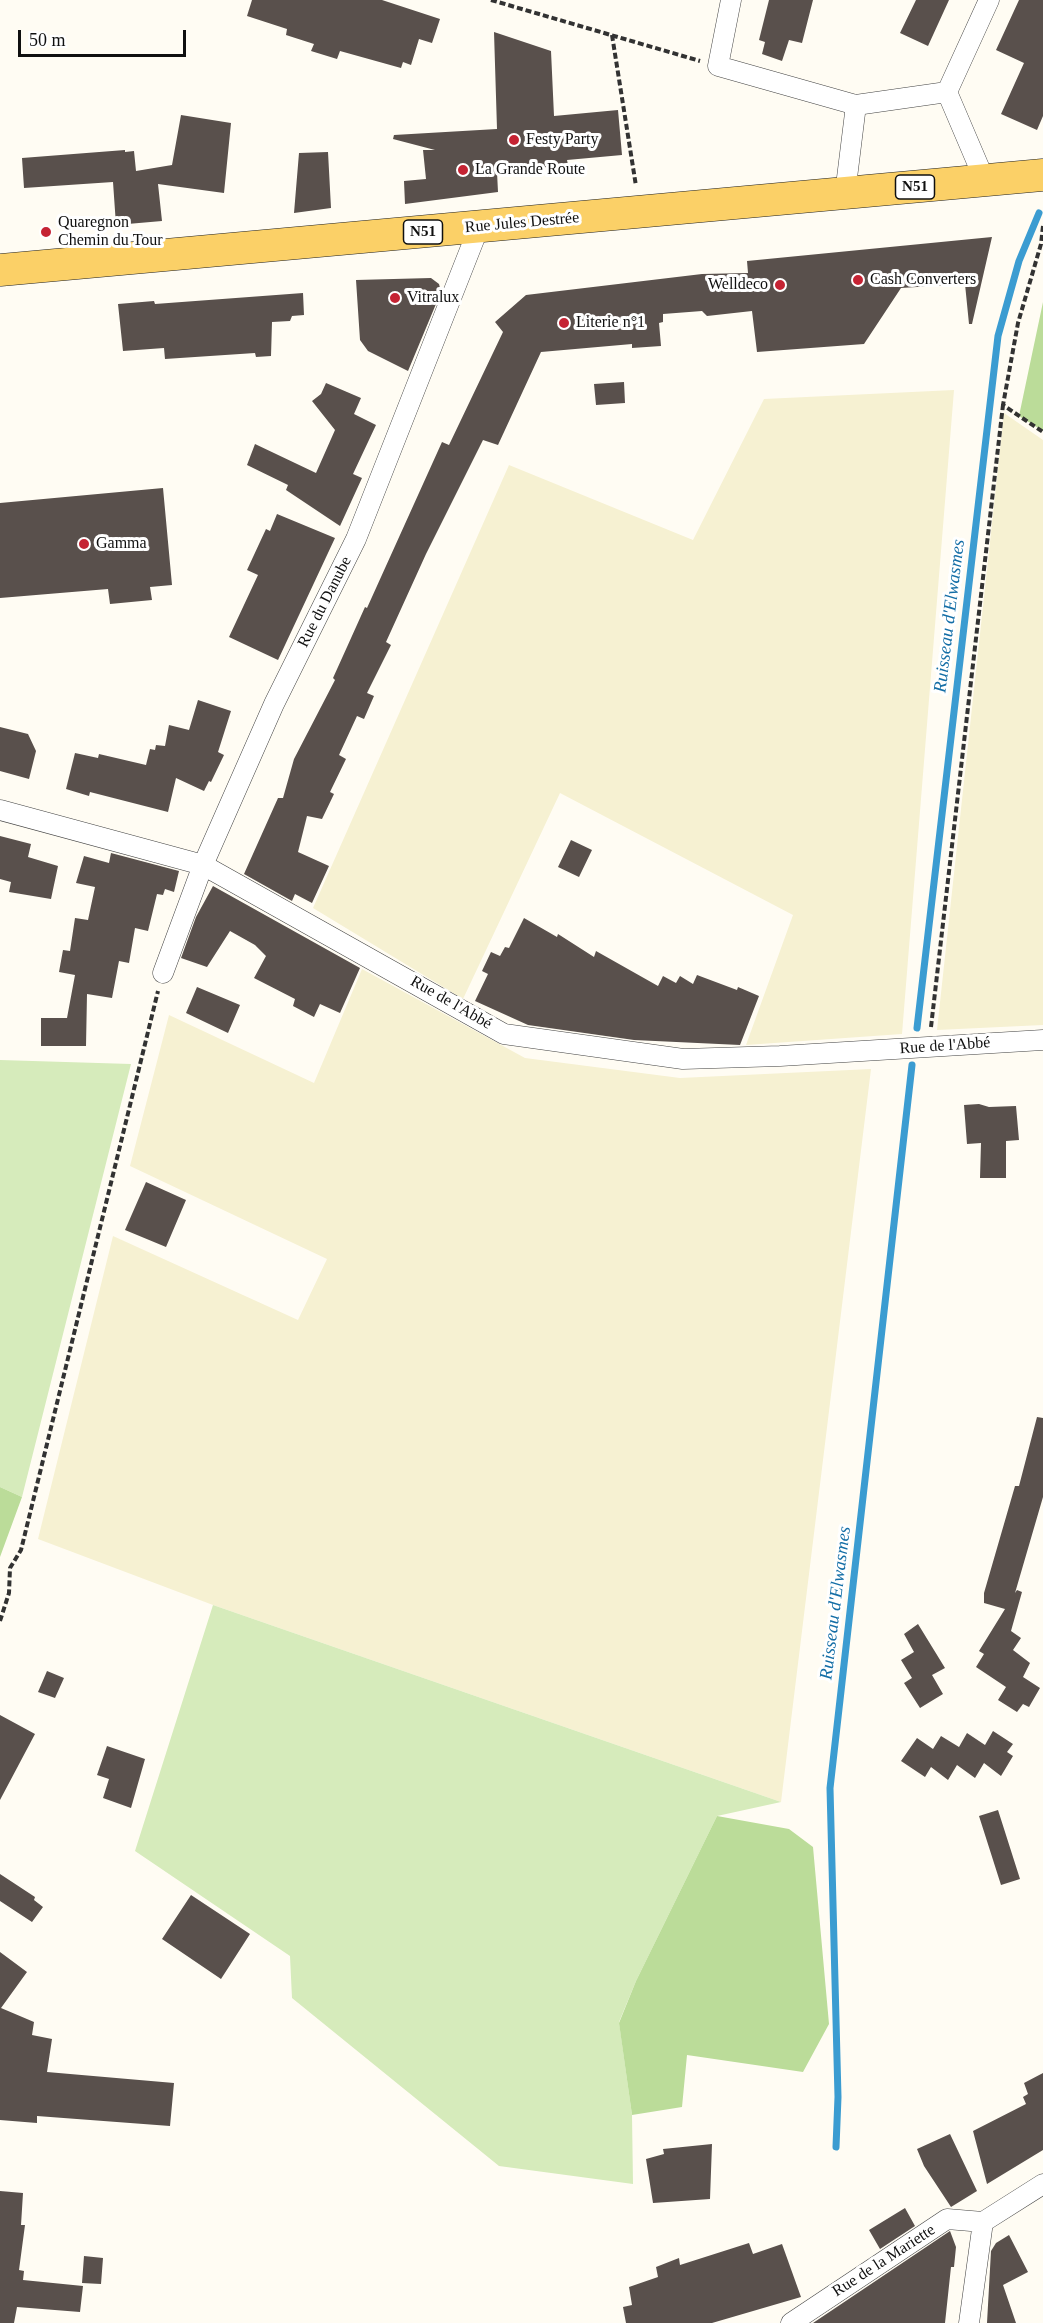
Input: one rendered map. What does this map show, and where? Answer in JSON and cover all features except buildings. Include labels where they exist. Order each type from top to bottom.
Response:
[{"type":"main road","name":"Rue Jules Destrée","points":[[0,270],[1043,176]]},
{"type":"street","points":[[731,0],[718,66],[856,105],[947,92]]},
{"type":"street","points":[[985,181],[947,92],[990,0]]},
{"type":"street","points":[[846,194],[856,105]]},
{"type":"street","name":"Rue du Danube","points":[[162,973],[203,865],[274,704],[356,539],[479,227]]},
{"type":"street","name":"Rue de l'Abbé","points":[[0,810],[203,865],[504,1034],[683,1059],[1043,1040]]},
{"type":"street","points":[[969,2323],[983,2222],[1043,2184]]},
{"type":"street","name":"Rue de la Mariette","points":[[791,2323],[947,2219],[983,2222]]},
{"type":"path","points":[[491,0],[718,66]]},
{"type":"path","points":[[612,35],[640,212]]},
{"type":"path","points":[[929,1047],[1003,405],[1018,323],[1041,244],[1043,226]]},
{"type":"path","points":[[1003,405],[1043,432]]},
{"type":"path","points":[[0,1621],[9,1593],[10,1568],[21,1550],[162,973]]},
{"type":"shaded area","points":[[954,390],[902,1034],[746,1045],[793,915],[560,793],[463,999],[313,908],[509,465],[693,540],[764,399]]},
{"type":"shaded area","points":[[1004,413],[1043,440],[1043,1025],[937,1030]]},
{"type":"shaded area","points":[[362,969],[525,1058],[680,1078],[871,1069],[781,1802],[213,1605],[38,1539],[113,1236],[298,1320],[327,1259],[130,1166],[169,1015],[314,1083]]},
{"type":"green space","points":[[1043,302],[1043,431],[1019,416]]},
{"type":"green space","points":[[0,1060],[131,1064],[22,1497],[0,1487]]},
{"type":"green space","points":[[0,1487],[22,1497],[0,1557]]},
{"type":"green space","points":[[213,1605],[781,1802],[717,1816],[636,1981],[619,2022],[632,2115],[633,2184],[499,2166],[292,1998],[290,1956],[135,1851]]},
{"type":"green space","points":[[717,1816],[789,1829],[813,1847],[829,2024],[803,2072],[687,2055],[682,2107],[632,2115],[619,2023],[636,1981]]},
{"type":"waterway","name":"Ruisseau d'Elwasmes","points":[[917,1028],[998,336],[1019,261],[1039,213]]},
{"type":"waterway","name":"Ruisseau d'Elwasmes","points":[[836,2147],[838,2097],[830,1788],[912,1065]]},
{"type":"place","name":"Festy Party","points":[[514,140]]},
{"type":"place","name":"La Grande Route","points":[[463,170]]},
{"type":"place","name":"Quaregnon Chemin du Tour","points":[[46,232]]},
{"type":"place","name":"Cash Converters","points":[[858,280]]},
{"type":"place","name":"Welldeco","points":[[780,285]]},
{"type":"place","name":"Vitralux","points":[[395,298]]},
{"type":"place","name":"Literie n°1","points":[[564,323]]},
{"type":"place","name":"Gamma","points":[[84,544]]}]
